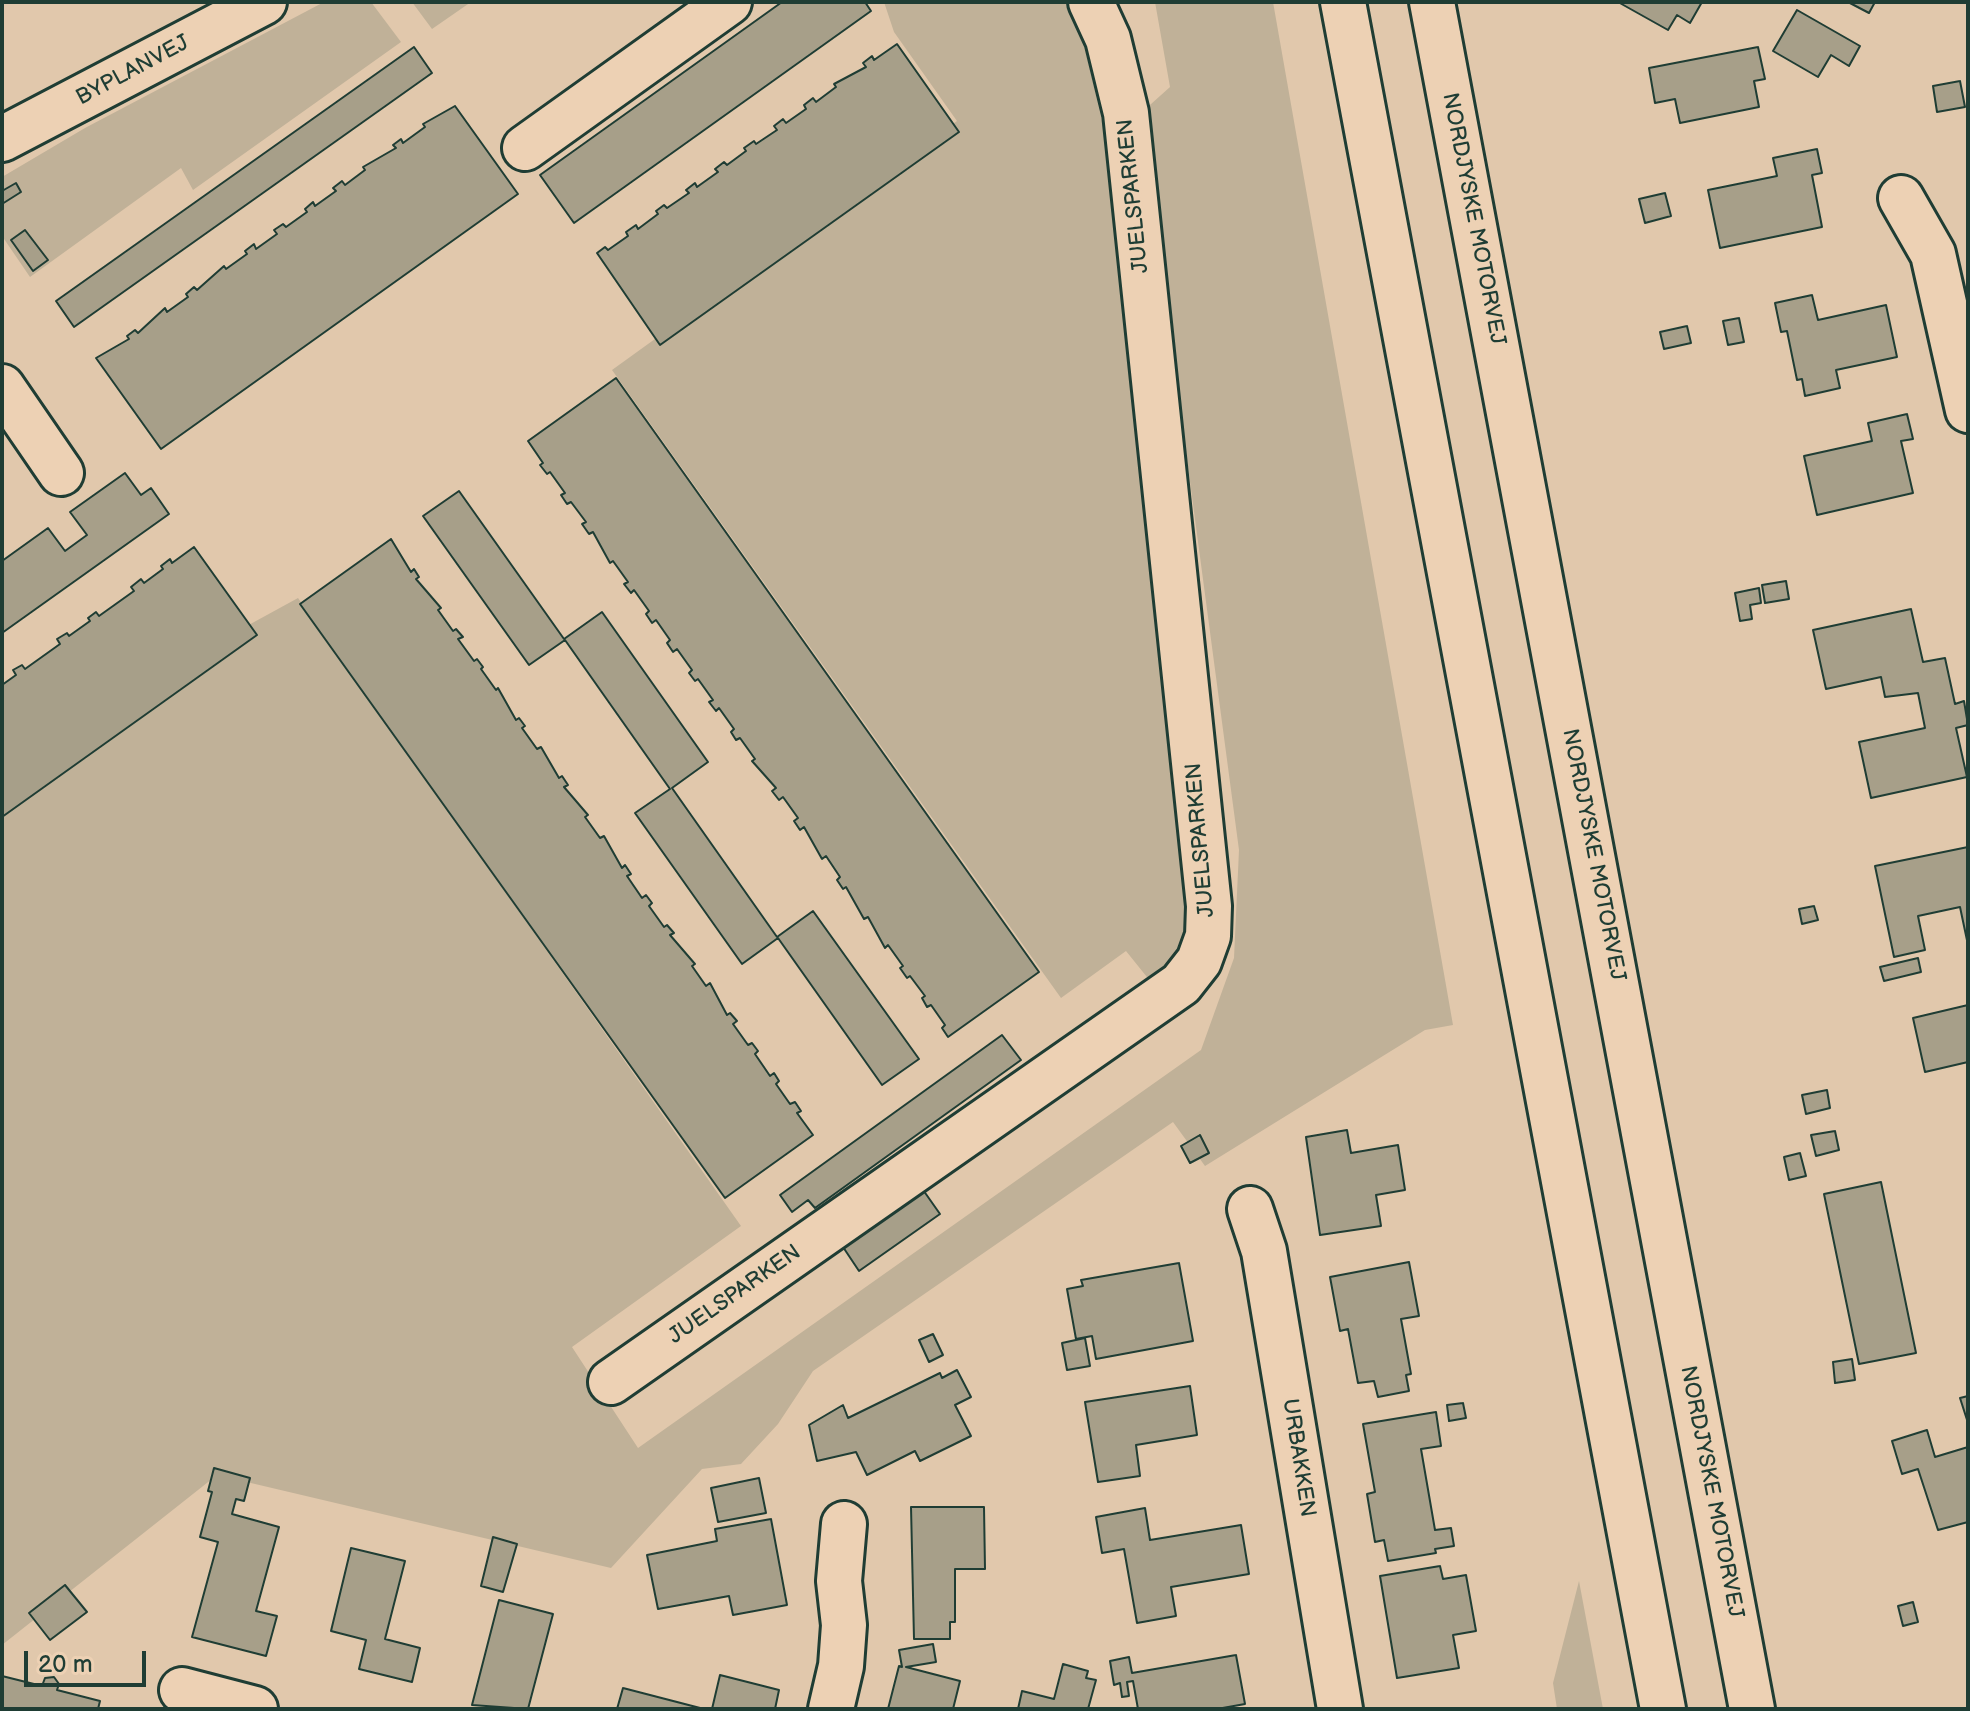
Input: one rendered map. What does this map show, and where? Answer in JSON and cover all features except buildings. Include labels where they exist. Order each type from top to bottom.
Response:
[{"type":"main road","name":"BYPLANVEJ","points":[[2,139],[264,2]]},
{"type":"main road","points":[[525,148],[729,2]]},
{"type":"main road","name":"JUELSPARKEN","points":[[611,1382],[1181,984],[1199,961],[1209,906],[1126,113],[1108,39],[1091,2]]},
{"type":"main road","points":[[1343,2],[1663,1709]]},
{"type":"main road","name":"NORDJYSKE MOTORVEJ","points":[[1432,2],[1752,1709]]},
{"type":"main road","points":[[1901,198],[1933,254],[1968,410]]},
{"type":"main road","points":[[2,387],[61,473]]},
{"type":"main road","name":"URBAKKEN","points":[[1250,1209],[1264,1251],[1340,1709]]},
{"type":"main road","points":[[831,1709],[841,1666],[844,1625],[839,1581],[844,1524]]},
{"type":"main road","points":[[182,1690],[255,1709]]},
{"type":"shaded area","points":[[324,2],[371,2],[401,42],[193,190],[181,168],[30,277],[2,236],[2,177],[85,128]]},
{"type":"shaded area","points":[[412,2],[471,2],[432,29]]},
{"type":"shaded area","points":[[884,2],[1071,2],[1076,10],[1120,198],[1199,927],[1159,992],[1126,951],[1061,998],[612,370],[957,121],[894,32]]},
{"type":"shaded area","points":[[1155,2],[1273,2],[1453,1025],[1425,1030],[1205,1166],[1173,1122],[813,1371],[778,1424],[741,1464],[702,1469],[611,1568],[217,1475],[2,1645],[2,803],[245,627],[298,598],[741,1226],[572,1347],[638,1448],[1201,1050],[1234,958],[1239,850],[1141,113],[1170,87]]},
{"type":"shaded area","points":[[1579,1581],[1603,1709],[1557,1709],[1553,1683]]}]
